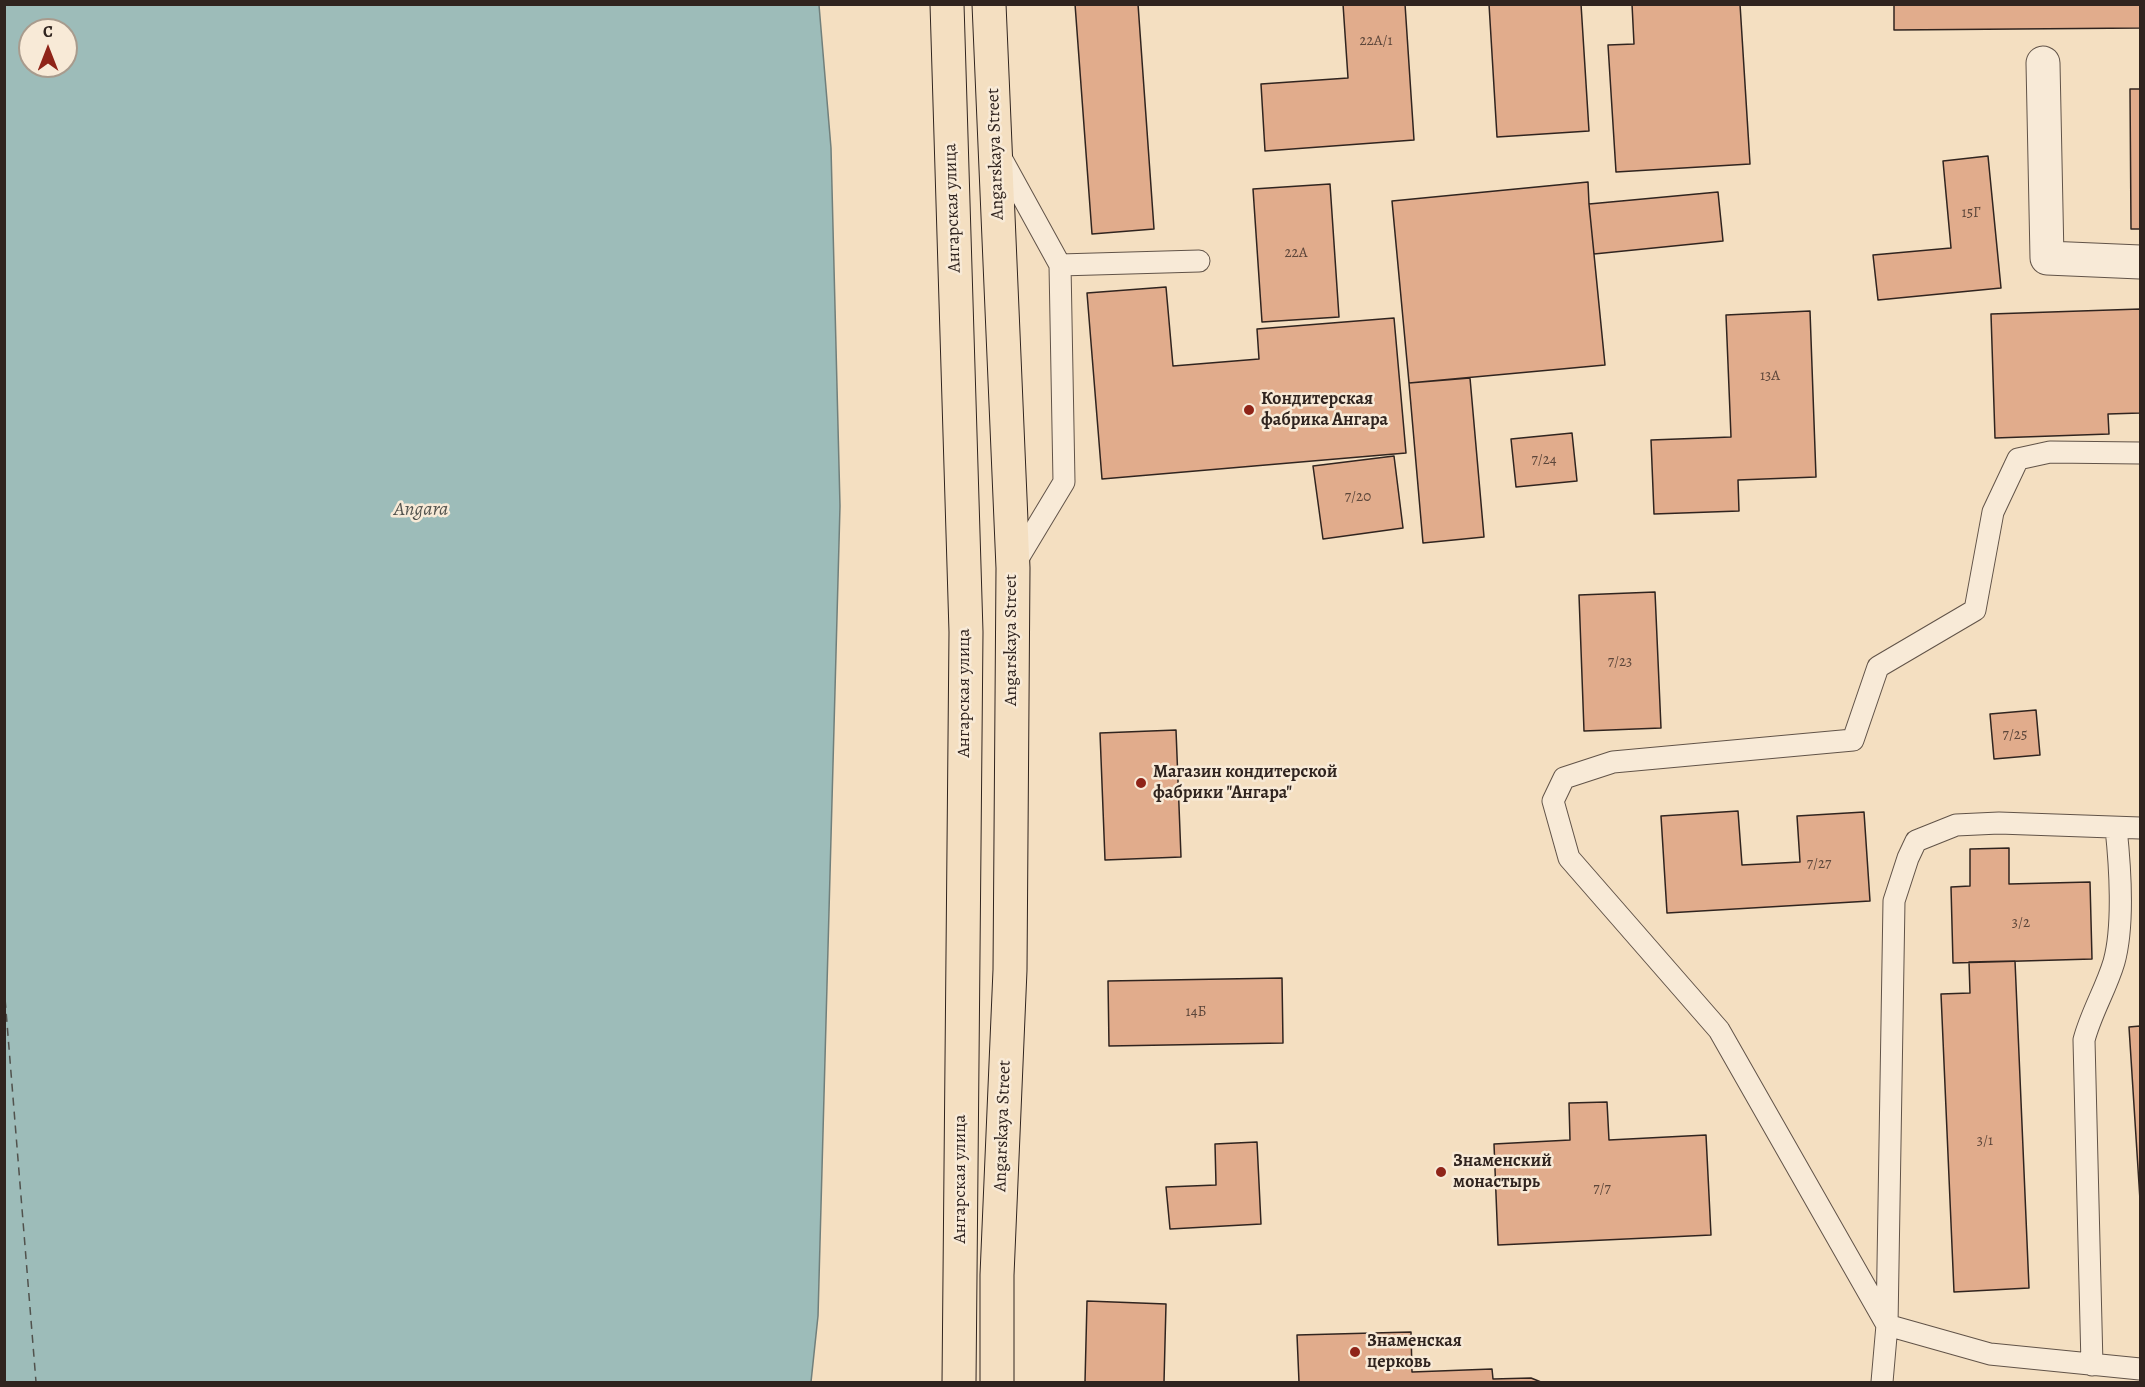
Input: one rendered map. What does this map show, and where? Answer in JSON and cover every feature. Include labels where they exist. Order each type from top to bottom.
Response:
[{"type":"main road","name":"Ангарская улица","points":[[947,4],[966,632],[960,1383]]},
{"type":"main road","name":"Angarskaya Street","points":[[989,4],[1012,568],[1010,970],[997,1275],[997,1383]]},
{"type":"street","points":[[2043,63],[2047,258],[2140,262]]},
{"type":"lane","points":[[996,148],[1060,265],[1064,482],[1012,568]]},
{"type":"lane","points":[[1060,265],[1200,261]]},
{"type":"lane","points":[[2140,453],[2050,452],[2018,459],[1993,512],[1975,610],[1878,667],[1853,740],[1613,762],[1564,778],[1552,801],[1569,858],[1719,1030],[1887,1325],[1990,1354],[2140,1369]]},
{"type":"lane","points":[[1882,1383],[1887,1325],[1894,901],[1908,858],[1916,841],[1956,825],[2140,828]]},
{"type":"lane","points":[[2092,1365],[2084,1040],[2090,1018],[2114,962],[2119,921],[2119,859],[2116,828]]},
{"type":"water","name":"Angara","points":[[5,4],[819,5],[831,148],[840,506],[818,1316],[811,1382],[5,1382]]},
{"type":"building","points":[[1075,4],[1138,4],[1154,229],[1092,234]]},
{"type":"building","points":[[1343,4],[1405,4],[1414,140],[1265,151],[1261,84],[1348,78]]},
{"type":"building","points":[[1489,4],[1581,4],[1589,131],[1497,137]]},
{"type":"building","points":[[1632,4],[1740,4],[1750,164],[1616,172],[1608,45],[1634,44]]},
{"type":"building","points":[[1894,4],[2140,4],[2140,28],[1894,30]]},
{"type":"building","points":[[2130,89],[2140,89],[2140,229],[2131,229]]},
{"type":"building","points":[[1988,156],[2001,288],[1878,300],[1873,255],[1951,248],[1943,161]]},
{"type":"building","points":[[1588,182],[1605,365],[1409,383],[1392,201]]},
{"type":"building","points":[[1330,184],[1339,317],[1262,322],[1253,189]]},
{"type":"building","points":[[1718,192],[1723,241],[1594,254],[1589,204]]},
{"type":"building","name":"Кондитерская фабрика Ангара","points":[[1166,287],[1173,366],[1259,359],[1257,329],[1394,318],[1406,453],[1102,479],[1087,293]]},
{"type":"building","points":[[2140,309],[2140,413],[2108,414],[2109,434],[1995,438],[1991,314]]},
{"type":"building","points":[[1810,311],[1816,477],[1738,480],[1739,511],[1654,514],[1651,440],[1731,437],[1726,315]]},
{"type":"building","points":[[1470,378],[1484,537],[1423,543],[1409,383]]},
{"type":"building","points":[[1572,433],[1577,481],[1516,487],[1511,439]]},
{"type":"building","points":[[1394,456],[1403,528],[1323,539],[1313,466]]},
{"type":"building","points":[[1655,592],[1661,728],[1584,731],[1579,595]]},
{"type":"building","points":[[2036,710],[2040,755],[1994,759],[1990,714]]},
{"type":"building","points":[[1176,730],[1181,857],[1105,860],[1100,733]]},
{"type":"building","points":[[1738,811],[1742,865],[1800,862],[1797,816],[1864,812],[1870,901],[1667,913],[1661,816]]},
{"type":"building","points":[[2009,848],[2009,884],[2090,882],[2092,959],[1953,963],[1951,887],[1970,886],[1970,849]]},
{"type":"building","points":[[2015,961],[2029,1288],[1954,1292],[1941,994],[1970,993],[1969,962]]},
{"type":"building","points":[[1282,978],[1283,1043],[1109,1046],[1108,981]]},
{"type":"building","points":[[2140,1026],[2140,1200],[2129,1027]]},
{"type":"building","points":[[1607,1102],[1609,1140],[1706,1135],[1711,1235],[1498,1245],[1494,1144],[1570,1140],[1569,1103]]},
{"type":"building","points":[[1257,1142],[1261,1224],[1170,1229],[1166,1187],[1216,1185],[1215,1144]]},
{"type":"building","points":[[1087,1301],[1166,1304],[1164,1382],[1085,1382]]},
{"type":"building","name":"Знаменская церковь","points":[[1411,1332],[1412,1372],[1492,1369],[1493,1379],[1531,1378],[1541,1382],[1299,1382],[1297,1335]]},
{"type":"ferry route","points":[[4,986],[36,1382]]},
{"type":"place","name":"Кондитерская фабрика Ангара","points":[[1249,410]]},
{"type":"place","name":"Магазин кондитерской фабрики \"Ангара\"","points":[[1141,783]]},
{"type":"place","name":"Знаменский монастырь","points":[[1441,1172]]},
{"type":"place","name":"Знаменская церковь","points":[[1355,1352]]}]
